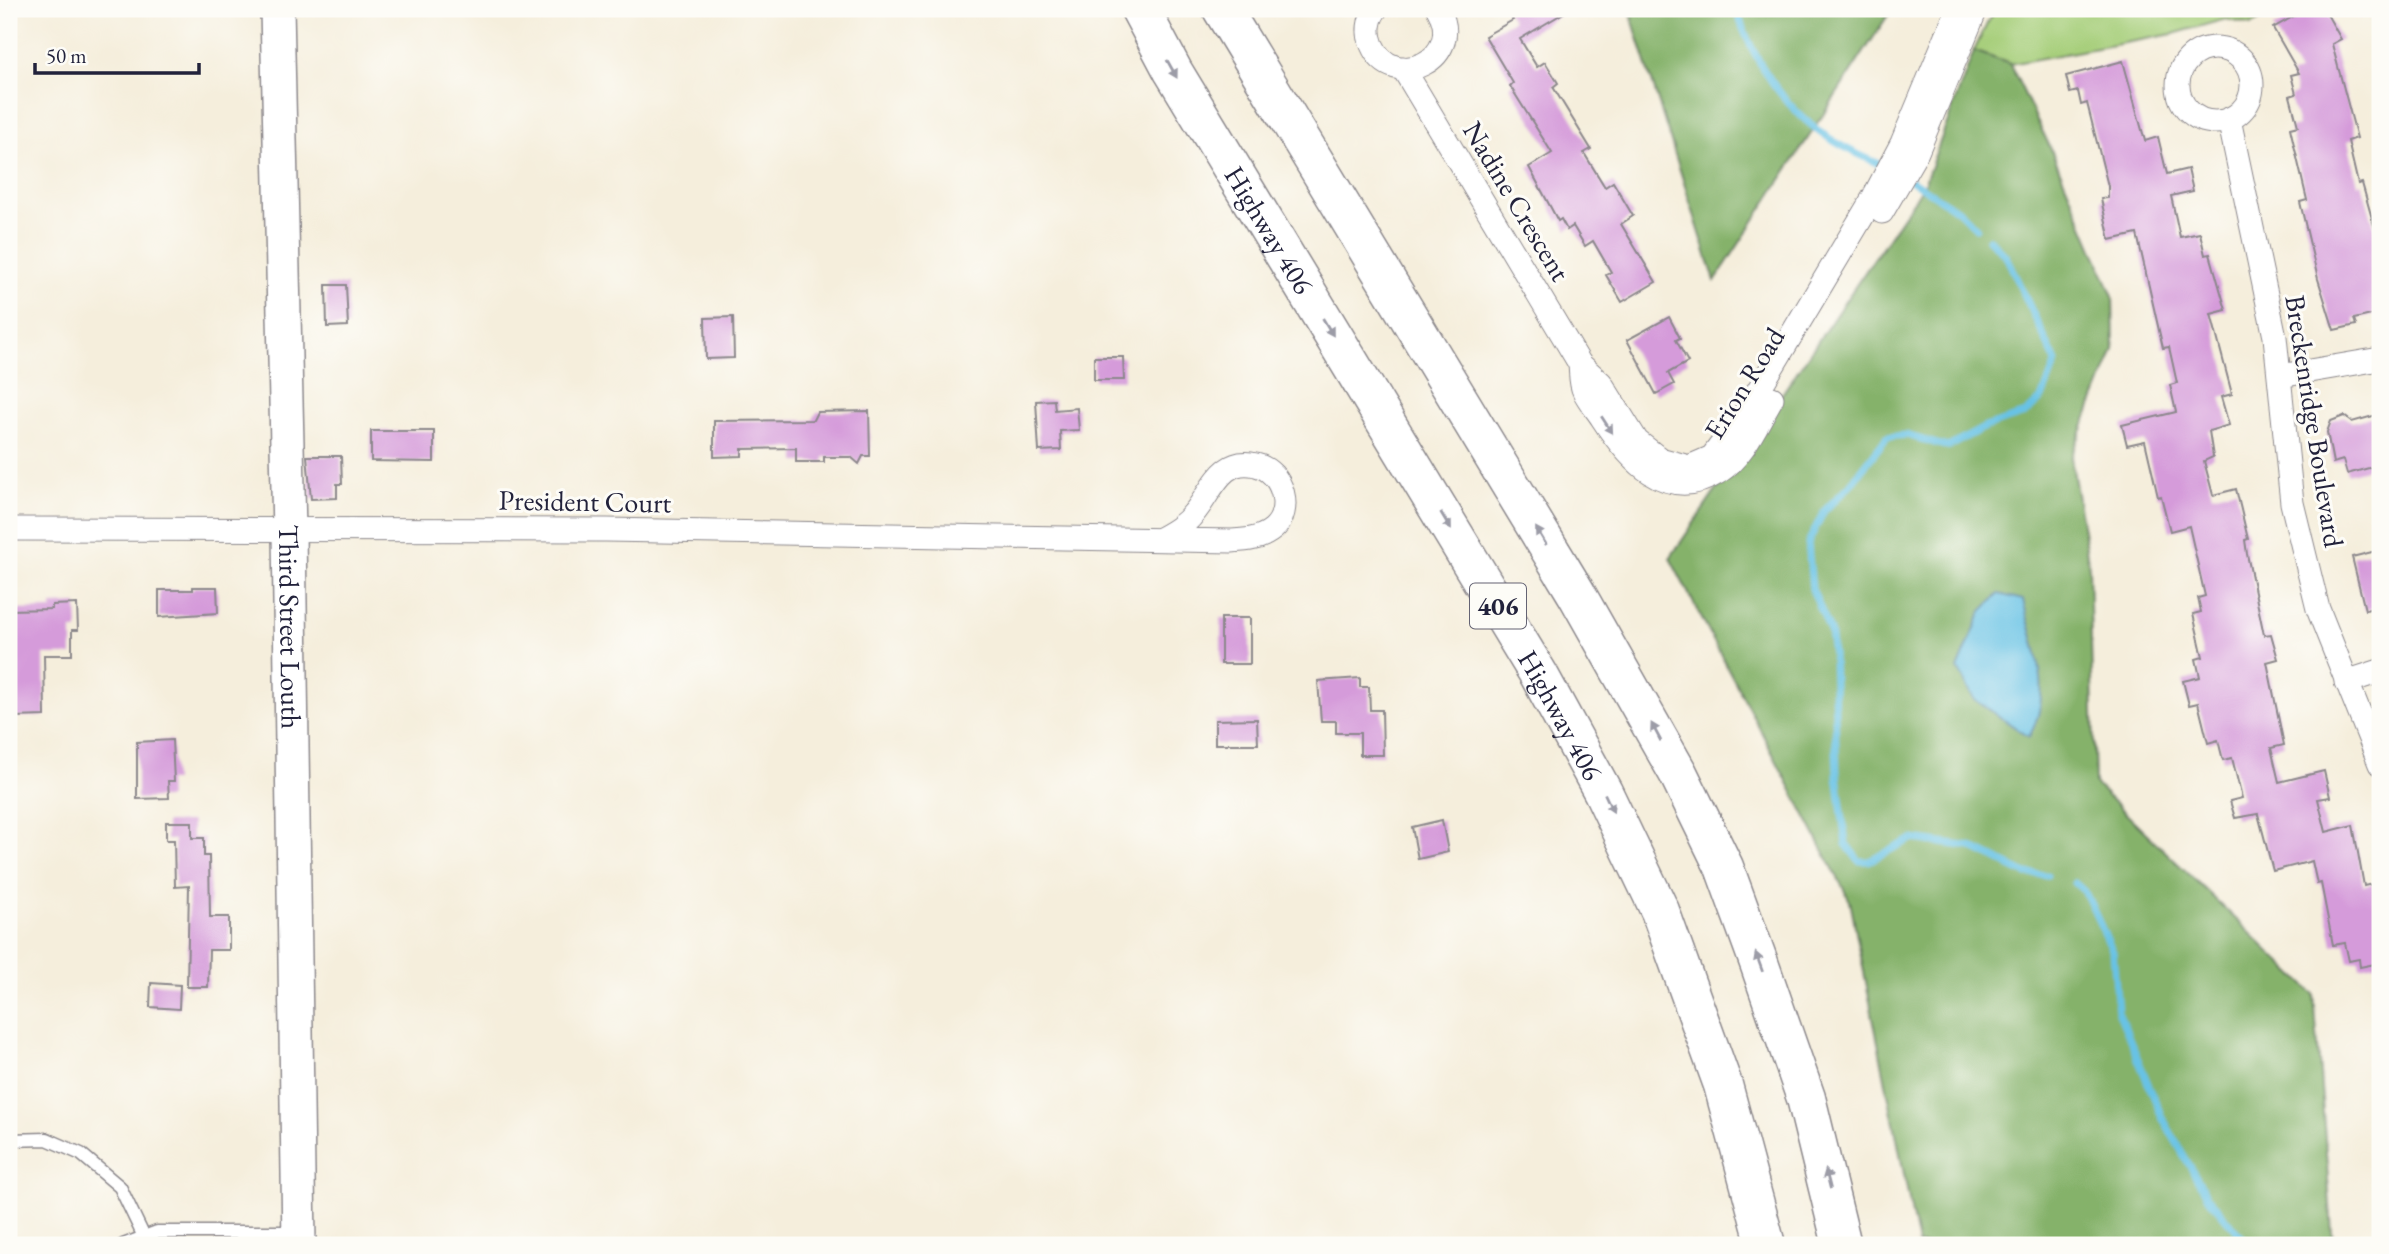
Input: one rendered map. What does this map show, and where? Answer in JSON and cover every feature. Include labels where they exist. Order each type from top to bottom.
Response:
[{"type":"highway","name":"Highway 406","points":[[1140,9],[1173,71],[1539,675],[1603,792],[1660,911],[1714,1060],[1755,1197],[1766,1245]]},
{"type":"highway","name":"406","points":[[1222,9],[1576,593],[1678,773],[1724,867],[1806,1098],[1842,1245]]},
{"type":"street","name":"Third Street Louth","points":[[277,9],[289,532],[298,1239]]},
{"type":"street","name":"Nadine Crescent","points":[[1376,9],[1369,26],[1374,50],[1381,59],[1403,68],[1580,364]]},
{"type":"street","points":[[1403,68],[1424,64],[1439,50],[1445,30],[1438,9]]},
{"type":"street","name":"Erion Road","points":[[1910,148],[1958,9]]},
{"type":"street","name":"Erion Road","points":[[1580,364],[1583,389],[1624,451],[1641,469],[1660,477],[1685,482],[1718,473],[1737,457],[1910,148],[1976,9]]},
{"type":"street","name":"Breckenridge Boulevard","points":[[2229,119],[2275,337],[2292,503],[2318,609],[2380,764]]},
{"type":"street","points":[[2280,376],[2380,359]]},
{"type":"street","name":"President Court","points":[[9,529],[289,532],[566,530],[1232,541],[1256,538],[1275,527],[1284,510],[1281,486],[1274,475],[1262,467],[1251,464],[1231,467],[1213,484],[1187,522],[1160,539]]},
{"type":"street","points":[[2346,682],[2380,671]]},
{"type":"lane","points":[[9,1140],[47,1139],[81,1154],[120,1187],[144,1237]]},
{"type":"lane","points":[[123,1245],[157,1232],[298,1239]]},
{"type":"green space","points":[[1629,9],[1892,9],[1715,281]]},
{"type":"green space","points":[[1994,9],[2277,9],[2251,25],[2226,19],[2173,34],[2010,64],[1974,51]]},
{"type":"green space","points":[[1974,51],[2010,64],[2050,147],[2113,296],[2114,350],[2071,457],[2089,567],[2095,784],[2314,994],[2333,1245],[1918,1245],[1850,901],[1670,558],[1923,187]]},
{"type":"water","points":[[1999,594],[2023,600],[2037,652],[2041,703],[2029,737],[1974,699],[1958,669],[1982,611]]},
{"type":"building","points":[[1506,9],[1570,9],[1520,39],[1537,67],[1545,62],[1558,83],[1553,87],[1591,149],[1584,153],[1605,187],[1613,182],[1633,216],[1621,224],[1656,282],[1622,302],[1606,275],[1611,272],[1593,241],[1585,246],[1573,226],[1567,230],[1561,219],[1558,221],[1529,167],[1552,153],[1510,86],[1513,83],[1485,36],[1513,20]]},
{"type":"building","points":[[2307,9],[2324,9],[2341,39],[2332,44],[2357,138],[2348,141],[2358,184],[2362,183],[2380,247],[2380,313],[2354,319],[2356,325],[2334,330],[2318,279],[2300,202],[2307,200],[2290,128],[2298,126],[2290,96],[2296,94],[2291,75],[2299,73],[2273,28]]},
{"type":"building","points":[[2123,61],[2145,141],[2158,137],[2167,174],[2188,169],[2193,191],[2171,196],[2180,237],[2200,233],[2205,255],[2210,254],[2226,310],[2211,314],[2232,394],[2221,397],[2229,425],[2209,431],[2213,457],[2204,461],[2213,495],[2236,489],[2248,539],[2245,540],[2247,554],[2264,635],[2271,634],[2278,659],[2267,662],[2284,745],[2271,748],[2279,782],[2324,771],[2330,797],[2318,799],[2326,832],[2353,825],[2364,886],[2380,882],[2380,963],[2360,967],[2359,959],[2349,961],[2345,943],[2333,945],[2321,883],[2317,884],[2312,861],[2273,871],[2258,814],[2235,818],[2230,801],[2242,798],[2232,758],[2223,760],[2218,740],[2208,743],[2198,703],[2189,705],[2183,681],[2200,677],[2196,659],[2203,657],[2193,614],[2201,612],[2198,598],[2205,596],[2189,526],[2170,531],[2161,496],[2158,497],[2145,441],[2127,445],[2122,425],[2176,412],[2170,385],[2177,383],[2169,347],[2163,348],[2137,234],[2110,240],[2101,199],[2108,198],[2108,186],[2087,103],[2081,105],[2078,91],[2070,93],[2066,76]]},
{"type":"building","points":[[326,285],[346,285],[348,326],[327,327]]},
{"type":"building","points":[[733,317],[734,358],[706,359],[705,318]]},
{"type":"building","points":[[1669,317],[1680,338],[1676,340],[1688,362],[1668,373],[1674,384],[1656,394],[1627,340]]},
{"type":"building","points":[[1094,357],[1123,357],[1124,380],[1094,380]]},
{"type":"building","points":[[1054,400],[1055,410],[1077,408],[1079,430],[1060,431],[1061,450],[1039,451],[1036,401]]},
{"type":"building","points":[[869,411],[870,456],[863,456],[859,464],[851,457],[824,457],[824,462],[796,462],[796,448],[742,449],[742,456],[714,457],[714,421],[813,420],[817,412]]},
{"type":"building","points":[[2380,414],[2380,465],[2347,474],[2343,460],[2333,463],[2327,432],[2331,421],[2344,416],[2352,422]]},
{"type":"building","points":[[371,431],[434,431],[434,462],[371,461]]},
{"type":"building","points":[[307,456],[341,456],[342,484],[337,484],[337,498],[311,499]]},
{"type":"building","points":[[2380,550],[2380,607],[2365,610],[2352,557]]},
{"type":"building","points":[[193,587],[217,587],[218,613],[159,617],[159,590],[193,590]]},
{"type":"building","points":[[77,604],[78,630],[72,630],[72,655],[44,655],[45,716],[14,717],[9,610],[52,609],[52,605]]},
{"type":"building","points":[[1221,618],[1250,618],[1250,664],[1221,664]]},
{"type":"building","points":[[1360,678],[1360,687],[1369,687],[1370,710],[1382,710],[1383,755],[1360,755],[1360,733],[1336,733],[1336,721],[1321,721],[1318,681]]},
{"type":"building","points":[[1257,719],[1258,744],[1215,744],[1215,720]]},
{"type":"building","points":[[172,740],[174,781],[168,781],[169,798],[137,799],[137,742]]},
{"type":"building","points":[[1442,820],[1448,852],[1418,859],[1412,827]]},
{"type":"building","points":[[166,822],[192,822],[192,838],[204,838],[204,856],[209,856],[210,917],[229,917],[229,950],[209,950],[208,987],[187,987],[189,886],[175,887],[174,840],[166,840]]},
{"type":"building","points":[[151,983],[180,985],[179,1009],[150,1007]]},
{"type":"waterway","points":[[1736,9],[1761,64],[1784,98],[1798,113],[1836,142],[1886,167]]},
{"type":"waterway","points":[[1906,177],[1959,211],[1976,228]]},
{"type":"waterway","points":[[1989,239],[2006,256],[2056,362],[2042,398],[2025,414],[1985,427],[1948,447],[1906,435],[1887,437],[1850,485],[1824,511],[1808,543],[1812,589],[1830,631],[1837,775],[1846,844],[1859,861],[1869,861],[1912,839],[1971,847],[2026,874],[2047,875]]},
{"type":"waterway","points":[[2075,883],[2085,892],[2113,952],[2118,1011],[2162,1117],[2207,1196],[2249,1245]]}]
